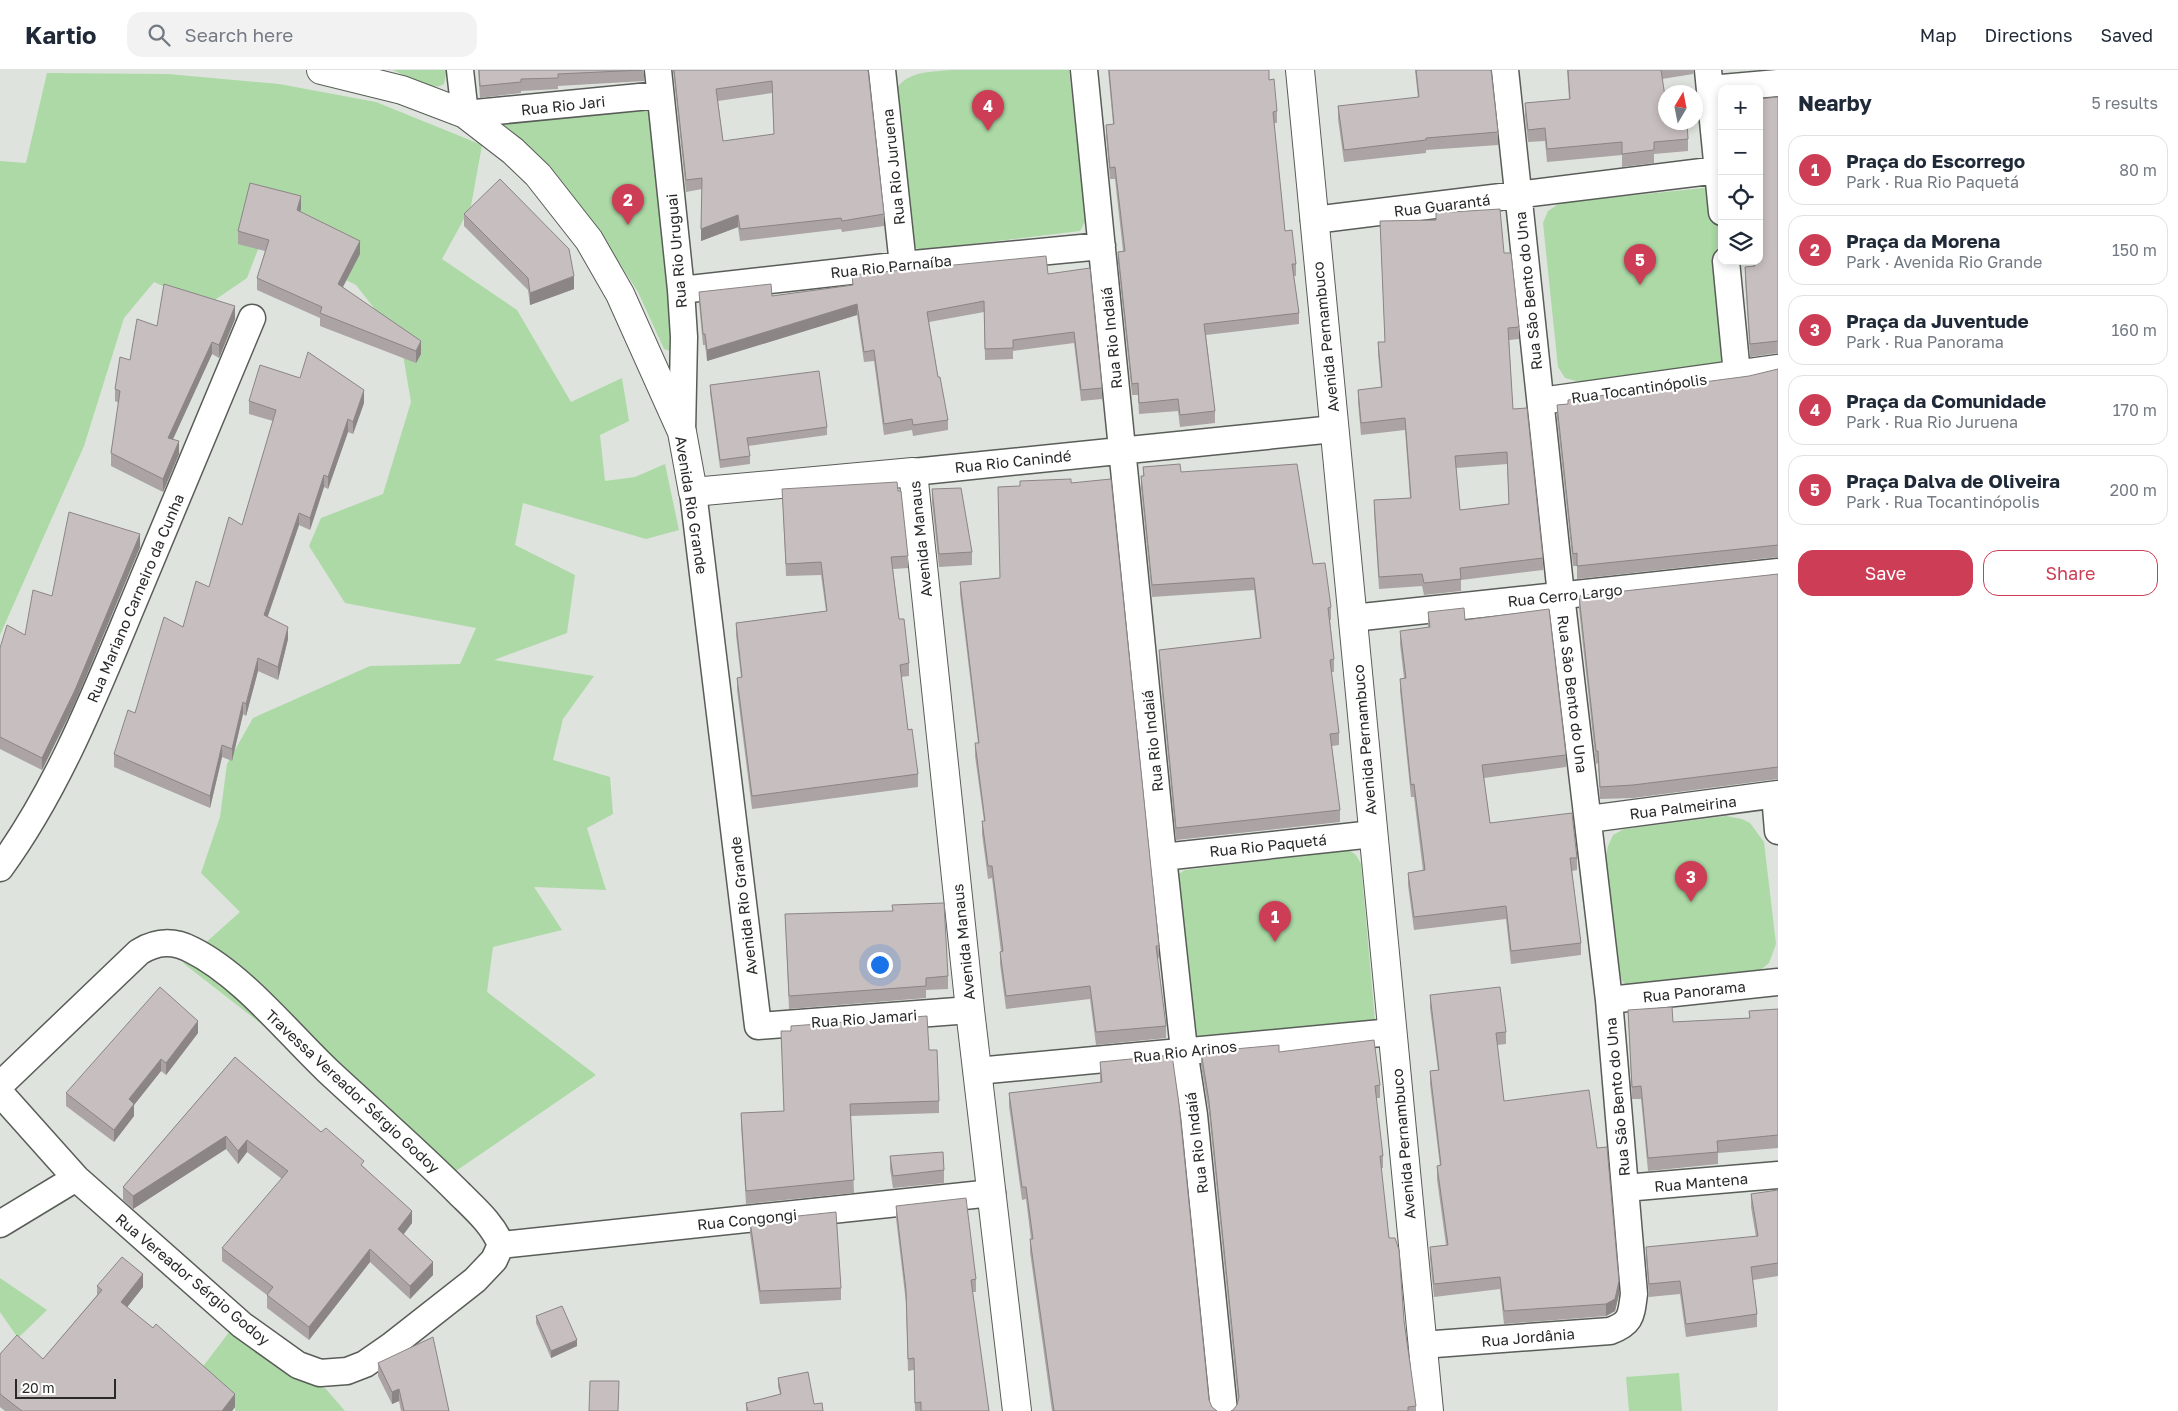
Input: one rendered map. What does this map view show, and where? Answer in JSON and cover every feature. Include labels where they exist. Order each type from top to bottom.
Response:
[{"type":"main road","name":"Avenida Rio Grande","points":[[321,70],[402,90],[465,114],[513,150],[538,175],[589,240],[620,294],[682,432],[693,492]]},
{"type":"main road","name":"Avenida Pernambuco","points":[[1300,70],[1429,1411]]},
{"type":"main road","name":"Rua Rio Canindé","points":[[693,492],[913,472]]},
{"type":"main road","name":"Avenida Manaus","points":[[913,472],[970,1010],[1017,1411]]},
{"type":"street","points":[[460,70],[465,114]]},
{"type":"street","name":"Rua Rio Juruena","points":[[882,70],[903,264]]},
{"type":"street","name":"Rua Rio Indaiá","points":[[1084,70],[1163,857],[1184,1050],[1194,1115],[1224,1411]]},
{"type":"street","name":"Rua São Bento do Una","points":[[1505,70],[1561,595],[1609,1000],[1634,1294],[1630,1318]]},
{"type":"street","points":[[1718,170],[1709,79],[1778,82]]},
{"type":"street","name":"Rua Rio Jari","points":[[465,114],[659,82]]},
{"type":"street","name":"Rua Rio Uruguai","points":[[659,82],[681,290],[684,337],[682,432]]},
{"type":"street","name":"Rua Guarantá","points":[[1314,220],[1718,170]]},
{"type":"street","name":"Rua Rio Parnaíba","points":[[681,290],[903,264],[1102,246]]},
{"type":"street","points":[[1726,265],[1737,374]]},
{"type":"street","name":"Rua Mariano Carneiro da Cunha","points":[[0,868],[16,847],[67,754],[104,673],[252,318]]},
{"type":"street","name":"Rua Tocantinópolis","points":[[1540,401],[1778,368]]},
{"type":"street","name":"Rua Rio Canindé","points":[[913,472],[1334,430]]},
{"type":"street","name":"Avenida Rio Grande","points":[[693,492],[758,1026]]},
{"type":"street","name":"Rua Cerro Largo","points":[[1353,618],[1778,572]]},
{"type":"street","points":[[1776,794],[1778,831]]},
{"type":"street","name":"Rua Palmeirina","points":[[1589,819],[1776,794]]},
{"type":"street","name":"Rua Rio Paquetá","points":[[1163,857],[1374,834]]},
{"type":"street","name":"Travessa Vereador Sérgio Godoy","points":[[0,1085],[139,952],[160,942],[176,944],[193,950],[250,993],[327,1070],[439,1173],[480,1214],[501,1245]]},
{"type":"street","name":"Rua Panorama","points":[[1609,1000],[1778,982]]},
{"type":"street","name":"Rua Rio Jamari","points":[[758,1026],[970,1010]]},
{"type":"street","name":"Rua Rio Arinos","points":[[977,1071],[1184,1050],[1392,1032]]},
{"type":"street","name":"Rua Vereador Sérgio Godoy","points":[[0,1092],[76,1178],[242,1325],[298,1365],[320,1373],[331,1374],[348,1371],[365,1364],[391,1346],[475,1280],[494,1260],[501,1245]]},
{"type":"street","name":"Rua Mantena","points":[[1624,1188],[1778,1175]]},
{"type":"street","points":[[0,1224],[76,1178]]},
{"type":"street","name":"Rua Congongi","points":[[501,1245],[992,1193]]},
{"type":"street","name":"Rua Jordânia","points":[[1422,1345],[1610,1330],[1623,1326],[1630,1318]]},
{"type":"green space","points":[[393,70],[447,70],[444,84],[432,86],[418,83]]},
{"type":"green space","points":[[953,70],[1069,70],[1086,220],[1080,231],[921,250],[914,247],[896,90],[901,83],[914,75]]},
{"type":"green space","points":[[47,73],[168,74],[279,84],[376,102],[482,145],[471,206],[442,259],[517,310],[571,402],[622,378],[629,421],[600,435],[605,481],[635,477],[665,464],[679,530],[646,539],[523,503],[515,545],[575,575],[567,633],[494,660],[594,676],[563,719],[553,760],[610,777],[613,814],[587,828],[606,890],[534,887],[562,930],[493,947],[487,992],[596,1075],[453,1173],[183,963],[240,912],[201,873],[220,817],[227,764],[253,718],[370,666],[460,664],[476,628],[345,603],[309,546],[321,518],[383,494],[411,402],[401,343],[356,285],[262,239],[247,278],[206,306],[154,282],[124,318],[84,446],[0,635],[0,161],[26,163]]},
{"type":"green space","points":[[648,109],[673,347],[670,351],[664,349],[638,292],[599,231],[493,121]]},
{"type":"green space","points":[[1703,188],[1707,188],[1718,195],[1718,265],[1722,265],[1727,366],[1583,383],[1565,378],[1558,367],[1543,223],[1548,211],[1560,203]]},
{"type":"green space","points":[[1726,816],[1742,819],[1750,823],[1764,842],[1776,944],[1769,963],[1758,972],[1632,986],[1624,983],[1618,975],[1605,859],[1613,835],[1624,829]]},
{"type":"green space","points":[[1349,850],[1356,855],[1361,864],[1375,1021],[1197,1037],[1193,1033],[1176,880],[1179,874],[1185,870]]},
{"type":"green space","points":[[0,1278],[47,1310],[18,1338],[0,1312]]},
{"type":"green space","points":[[230,1331],[326,1389],[345,1411],[235,1411],[235,1407],[198,1373]]},
{"type":"green space","points":[[1679,1373],[1682,1411],[1629,1411],[1626,1377]]},
{"type":"building","points":[[479,70],[642,70],[558,74],[558,78],[521,79],[521,82],[480,86]]},
{"type":"building","points":[[674,70],[868,70],[884,214],[842,221],[841,218],[740,229],[738,215],[701,229],[702,178],[686,180]],"holes":[[[772,81],[774,134],[723,141],[716,89]]]},
{"type":"building","points":[[1109,70],[1269,70],[1269,80],[1274,79],[1277,111],[1273,112],[1285,231],[1292,230],[1296,264],[1292,264],[1299,313],[1204,324],[1215,411],[1180,415],[1178,399],[1139,403],[1138,383],[1132,384],[1118,252],[1125,251],[1115,167],[1110,168],[1106,125],[1114,124]]},
{"type":"building","points":[[1416,70],[1491,70],[1498,132],[1426,138],[1426,140],[1344,150],[1338,106],[1419,97]]},
{"type":"building","points":[[1568,70],[1661,70],[1663,85],[1658,85],[1658,130],[1687,130],[1688,139],[1654,142],[1654,150],[1622,154],[1622,142],[1547,149],[1545,128],[1528,130],[1525,103],[1570,99]]},
{"type":"building","points":[[1778,97],[1778,341],[1750,344],[1745,267],[1763,265],[1763,99]]},
{"type":"building","points":[[500,179],[569,249],[574,276],[530,293],[528,278],[464,214]]},
{"type":"building","points":[[250,183],[301,196],[297,210],[360,241],[338,284],[421,341],[416,351],[320,313],[322,307],[257,278],[269,240],[238,231]]},
{"type":"building","points":[[1500,209],[1504,253],[1511,253],[1519,327],[1508,328],[1513,409],[1527,408],[1543,558],[1460,568],[1461,579],[1424,583],[1422,574],[1379,577],[1374,500],[1411,498],[1405,418],[1361,423],[1358,390],[1382,387],[1378,342],[1385,342],[1380,221],[1436,220],[1436,213]],"holes":[[[1507,452],[1509,504],[1460,510],[1455,456]]]},
{"type":"building","points":[[1046,256],[1048,274],[1090,268],[1102,388],[1081,390],[1074,332],[1013,340],[1013,348],[985,349],[984,301],[927,312],[938,377],[940,377],[948,420],[913,425],[912,419],[884,424],[874,350],[864,352],[857,304],[707,350],[705,334],[703,334],[699,292],[771,284],[772,296],[853,285],[852,275]]},
{"type":"building","points":[[164,284],[235,306],[219,345],[212,342],[168,438],[179,441],[163,479],[111,453],[120,391],[115,389],[120,357],[130,360],[137,319],[157,326]]},
{"type":"building","points":[[308,352],[364,390],[353,422],[348,419],[328,477],[324,475],[310,518],[299,513],[264,615],[288,627],[278,667],[258,658],[246,704],[243,702],[232,749],[222,745],[210,796],[114,754],[128,710],[135,713],[164,617],[183,627],[196,581],[209,587],[229,517],[242,525],[276,410],[249,401],[260,365],[300,378]]},
{"type":"building","points":[[1778,369],[1778,545],[1577,566],[1577,553],[1573,554],[1557,405],[1568,404],[1568,400],[1749,376]]},
{"type":"building","points":[[819,371],[827,427],[747,438],[750,456],[720,460],[710,385]]},
{"type":"building","points":[[1180,464],[1181,472],[1297,464],[1313,564],[1325,563],[1331,607],[1328,608],[1334,659],[1330,660],[1339,733],[1330,734],[1340,810],[1176,828],[1159,650],[1261,638],[1254,578],[1152,585],[1141,476],[1144,476],[1143,467]]},
{"type":"building","points":[[1071,479],[1071,483],[1111,479],[1159,946],[1156,946],[1166,1026],[1096,1032],[1090,986],[1006,996],[1000,952],[1003,951],[992,866],[988,866],[982,821],[985,821],[975,743],[979,743],[960,582],[1000,578],[998,487],[1020,486],[1020,481]]},
{"type":"building","points":[[897,482],[898,491],[901,491],[908,556],[891,557],[899,619],[904,619],[909,663],[900,665],[908,730],[912,729],[918,774],[752,796],[737,678],[742,677],[736,623],[827,611],[821,562],[786,564],[782,489]]},
{"type":"building","points":[[961,488],[972,552],[939,554],[932,489]]},
{"type":"building","points":[[69,512],[140,534],[75,690],[42,758],[0,737],[0,648],[7,625],[25,635],[33,590],[52,596]]},
{"type":"building","points":[[1778,574],[1778,767],[1633,785],[1600,787],[1598,751],[1596,751],[1579,596]]},
{"type":"building","points":[[1464,608],[1465,620],[1549,609],[1566,755],[1482,765],[1490,823],[1572,813],[1577,858],[1570,858],[1581,943],[1511,951],[1506,906],[1414,917],[1408,873],[1425,870],[1414,784],[1411,785],[1400,679],[1406,678],[1400,631],[1430,627],[1428,612]]},
{"type":"building","points":[[944,903],[948,976],[926,978],[926,986],[789,996],[785,914],[893,911],[892,905]]},
{"type":"building","points":[[160,987],[198,1021],[166,1063],[161,1059],[129,1099],[134,1104],[114,1130],[66,1093]]},
{"type":"building","points":[[1500,987],[1506,1032],[1496,1033],[1504,1101],[1589,1090],[1597,1148],[1607,1147],[1619,1281],[1615,1299],[1606,1304],[1504,1311],[1500,1277],[1434,1284],[1430,1247],[1448,1245],[1437,1166],[1441,1165],[1430,1071],[1439,1070],[1430,995]]},
{"type":"building","points":[[1672,1007],[1673,1022],[1750,1018],[1749,1011],[1778,1009],[1778,1135],[1717,1141],[1718,1152],[1648,1158],[1641,1086],[1632,1087],[1628,1010]]},
{"type":"building","points":[[927,1016],[929,1050],[937,1050],[939,1101],[850,1104],[854,1180],[746,1191],[741,1113],[784,1111],[781,1031],[791,1031],[791,1026]]},
{"type":"building","points":[[1374,1040],[1380,1085],[1375,1086],[1383,1156],[1380,1156],[1389,1238],[1395,1238],[1399,1250],[1404,1321],[1416,1406],[1408,1407],[1408,1411],[1231,1411],[1237,1405],[1239,1397],[1209,1101],[1201,1052],[1279,1045],[1279,1052]]},
{"type":"building","points":[[1172,1055],[1179,1104],[1209,1400],[1212,1407],[1217,1411],[1054,1411],[1030,1239],[1033,1239],[1026,1187],[1022,1187],[1009,1093],[1102,1082],[1100,1062]]},
{"type":"building","points":[[235,1057],[321,1132],[326,1128],[364,1161],[361,1165],[412,1211],[398,1229],[433,1262],[410,1286],[370,1249],[309,1327],[267,1295],[273,1287],[222,1248],[288,1171],[247,1140],[238,1151],[226,1136],[133,1196],[123,1187]]},
{"type":"building","points":[[943,1152],[944,1170],[893,1176],[890,1156]]},
{"type":"building","points":[[1778,1190],[1778,1263],[1751,1267],[1757,1314],[1686,1324],[1680,1281],[1649,1284],[1646,1247],[1758,1236],[1751,1194]]},
{"type":"building","points":[[966,1198],[976,1279],[971,1280],[989,1411],[921,1411],[921,1402],[915,1403],[914,1358],[908,1359],[906,1290],[896,1206]]},
{"type":"building","points":[[836,1212],[841,1288],[760,1291],[750,1221]]},
{"type":"building","points":[[122,1257],[143,1274],[121,1302],[153,1328],[156,1324],[235,1394],[222,1411],[22,1411],[0,1394],[0,1354],[17,1335],[43,1359],[102,1290],[97,1286]]},
{"type":"building","points":[[562,1306],[577,1340],[551,1351],[536,1316]]},
{"type":"building","points":[[433,1337],[449,1411],[404,1411],[399,1389],[392,1392],[378,1363]]},
{"type":"building","points":[[808,1372],[814,1404],[822,1403],[823,1411],[748,1411],[746,1403],[781,1394],[778,1378]]},
{"type":"building","points":[[590,1381],[619,1381],[618,1411],[589,1411]]},
{"type":"place","name":"Praça da Comunidade","points":[[988,131]]},
{"type":"place","name":"Praça da Morena","points":[[628,225]]},
{"type":"place","name":"Praça Dalva de Oliveira","points":[[1640,285]]},
{"type":"place","name":"Praça da Juventude","points":[[1691,902]]},
{"type":"place","name":"Praça do Escorrego","points":[[1275,942]]}]
